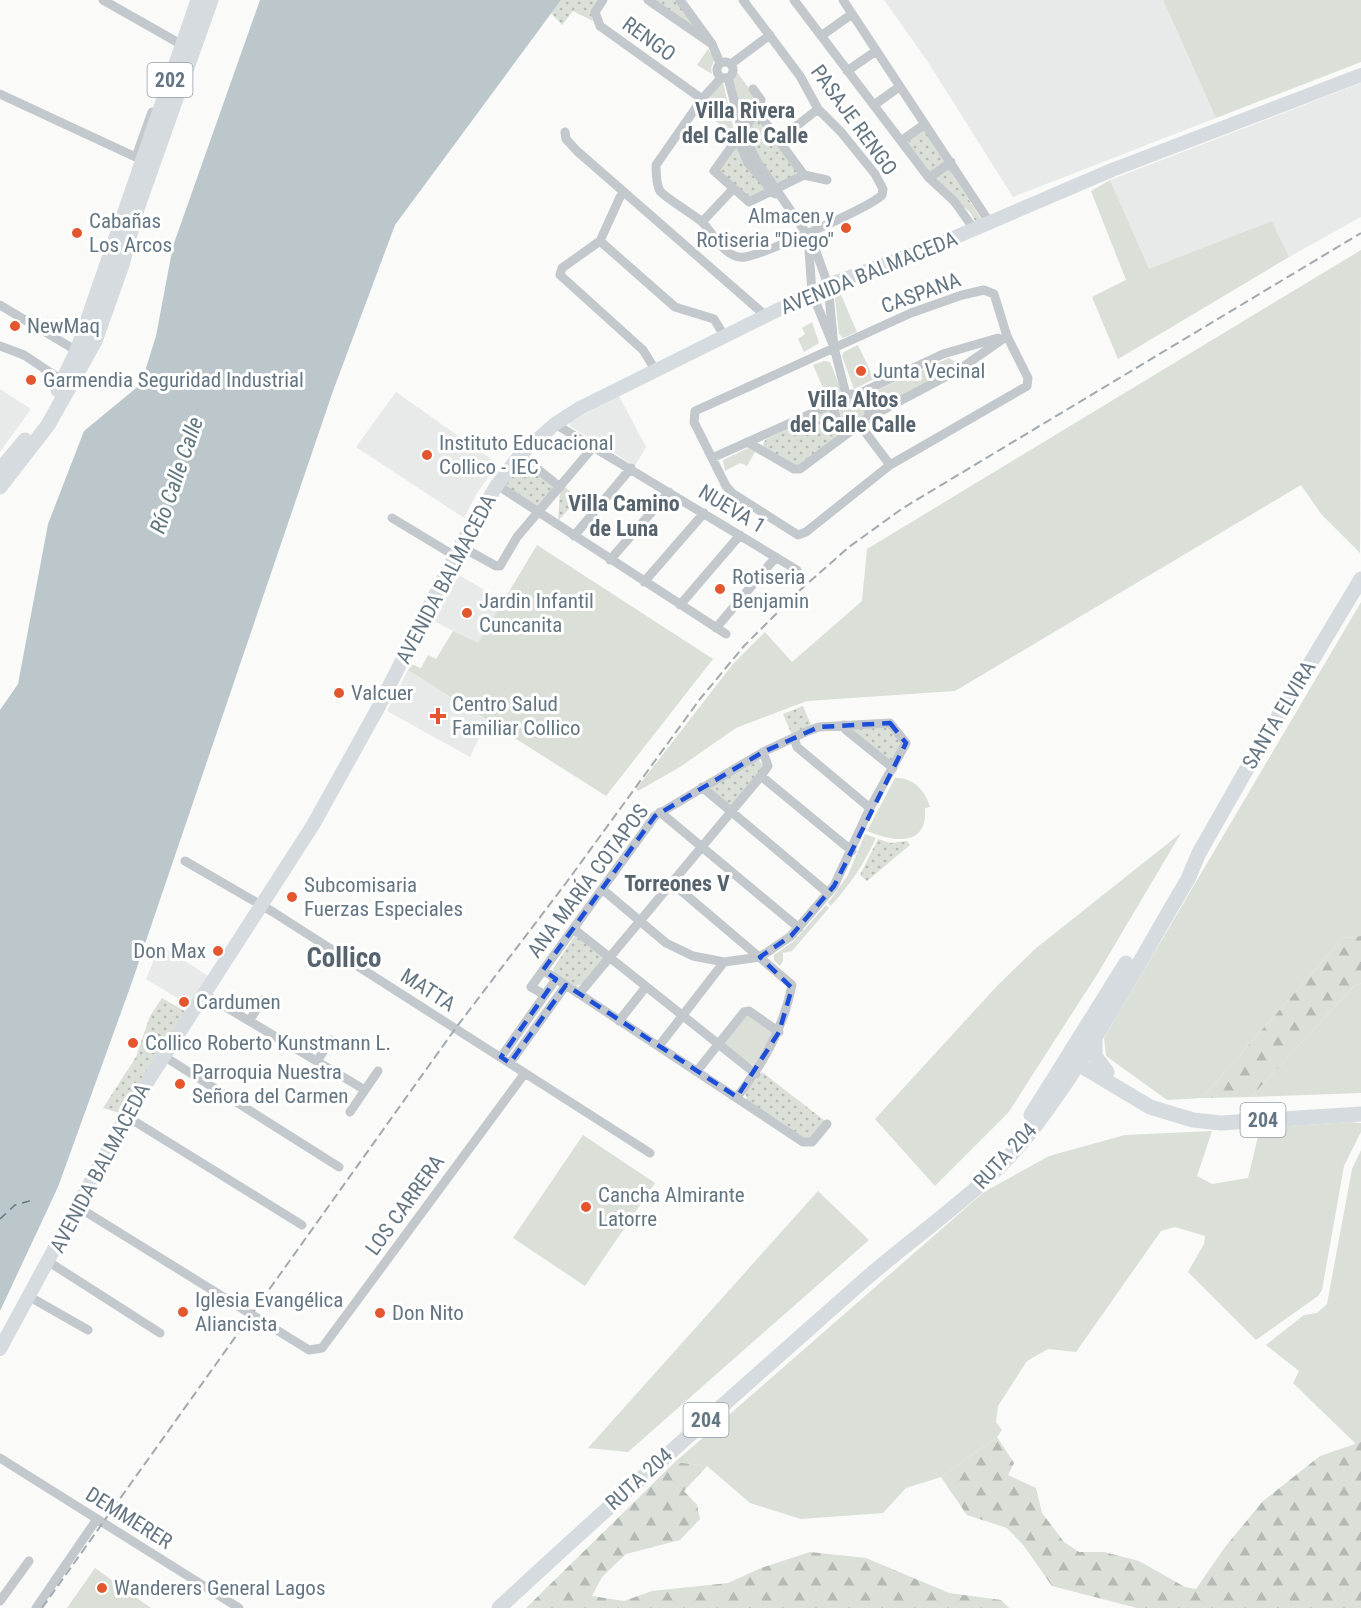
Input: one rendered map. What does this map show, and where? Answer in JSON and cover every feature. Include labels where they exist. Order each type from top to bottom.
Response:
[{"type":"main road","name":"202","points":[[0,470],[64,388],[95,341],[122,266],[147,160],[198,0]]},
{"type":"main road","name":"202","points":[[0,487],[35,444],[64,388],[147,160],[211,0]]},
{"type":"main road","name":"AVENIDA BALMACEDA","points":[[0,1348],[30,1297],[126,1116],[162,1055],[313,825],[378,708],[458,551],[497,485],[520,455],[555,424],[580,408],[828,285],[990,223],[1112,170],[1361,75]]},
{"type":"main road","name":"SANTA ELVIRA","points":[[1078,1060],[1095,1036],[1188,879],[1199,853],[1361,579]]},
{"type":"main road","name":"SANTA ELVIRA","points":[[1078,1060],[1181,874],[1199,853]]},
{"type":"main road","points":[[1095,1036],[1095,1056],[1107,1072]]},
{"type":"main road","name":"204","points":[[1078,1060],[1107,1072],[1167,1112]]},
{"type":"main road","name":"204","points":[[1078,1060],[1150,1107],[1193,1120],[1221,1123],[1361,1114]]},
{"type":"main road","name":"RUTA 204","points":[[917,1235],[949,1212],[1002,1164],[1032,1130],[1078,1060]]},
{"type":"main road","name":"RUTA 204","points":[[499,1608],[607,1507],[917,1235],[1025,1125],[1078,1060]]},
{"type":"street","points":[[103,0],[177,42]]},
{"type":"street","name":"RENGO","points":[[603,0],[595,12],[600,26],[702,99]]},
{"type":"street","points":[[648,0],[712,44]]},
{"type":"street","points":[[680,0],[712,44],[720,63]]},
{"type":"street","name":"PASAJE RENGO","points":[[743,0],[800,76],[818,110],[841,132],[875,174],[883,189],[882,195],[870,204],[808,233]]},
{"type":"street","points":[[795,0],[929,178],[954,201],[975,229]]},
{"type":"street","points":[[843,0],[990,223]]},
{"type":"street","points":[[821,36],[852,14]]},
{"type":"street","points":[[0,94],[147,160],[177,42],[184,23],[190,25]]},
{"type":"street","points":[[720,63],[731,64],[770,35]]},
{"type":"street","points":[[847,71],[876,51]]},
{"type":"street","points":[[720,63],[716,69],[724,78],[740,133],[775,190],[793,210],[808,233],[828,285],[834,347]]},
{"type":"street","points":[[731,64],[733,72],[702,99],[656,165],[661,192],[702,222],[729,252],[737,256],[746,257],[808,233]]},
{"type":"street","points":[[874,105],[899,87]]},
{"type":"street","points":[[753,89],[761,100],[757,111],[714,171],[749,202],[804,175],[827,180]]},
{"type":"street","points":[[780,139],[818,110]]},
{"type":"street","points":[[757,111],[780,139],[804,175]]},
{"type":"street","points":[[901,141],[925,124]]},
{"type":"street","points":[[565,132],[566,139],[577,151],[766,316]]},
{"type":"street","points":[[929,178],[951,162]]},
{"type":"street","points":[[702,222],[733,189]]},
{"type":"street","points":[[620,197],[600,241],[561,268],[560,275],[644,350],[656,371]]},
{"type":"street","points":[[808,233],[812,293],[851,395],[868,405],[861,424]]},
{"type":"street","points":[[600,241],[675,307],[714,319],[725,336]]},
{"type":"street","name":"CASPANA","points":[[984,290],[994,294],[1006,336],[1028,378],[1027,386],[890,465],[839,507],[806,532],[798,535],[732,493],[694,422],[695,411],[834,347],[911,313],[962,295],[984,290]]},
{"type":"street","points":[[0,305],[77,351]]},
{"type":"street","points":[[712,458],[952,351],[1006,336]]},
{"type":"street","points":[[747,442],[794,469],[800,469],[861,424],[960,369],[1006,336]]},
{"type":"street","points":[[0,346],[24,355],[64,388]]},
{"type":"street","points":[[952,351],[960,369]]},
{"type":"street","points":[[837,402],[835,412],[839,423],[861,424]]},
{"type":"street","name":"NUEVA 1","points":[[555,424],[797,570]]},
{"type":"street","points":[[861,424],[890,465]]},
{"type":"street","points":[[392,518],[458,551],[500,566],[518,537],[594,446]]},
{"type":"street","points":[[520,455],[561,487]]},
{"type":"street","points":[[574,536],[631,468]]},
{"type":"street","points":[[497,485],[726,634]]},
{"type":"street","points":[[610,560],[669,492]]},
{"type":"street","points":[[644,582],[704,513]]},
{"type":"street","points":[[680,605],[740,535]]},
{"type":"street","points":[[716,628],[776,557]]},
{"type":"street","name":"ANA MARÍA COTAPOS","points":[[545,995],[531,987],[660,812],[763,752],[819,727],[890,723],[906,744],[893,768]]},
{"type":"street","points":[[602,890],[666,943],[693,956],[724,962],[760,957],[799,928],[828,893],[845,868],[870,808],[893,768],[846,730],[844,725]]},
{"type":"street","points":[[794,738],[797,747],[870,808]]},
{"type":"street","points":[[579,994],[761,776],[768,766],[763,752]]},
{"type":"street","points":[[761,776],[852,851]]},
{"type":"street","points":[[702,787],[828,893]]},
{"type":"street","points":[[660,812],[799,928]]},
{"type":"street","name":"MATTA","points":[[185,861],[261,905],[650,1153]]},
{"type":"street","points":[[672,883],[792,985],[779,1032],[756,1074],[738,1097]]},
{"type":"street","points":[[573,929],[756,1074]]},
{"type":"street","points":[[659,1046],[724,962]]},
{"type":"street","points":[[543,970],[803,1142],[812,1142],[827,1124]]},
{"type":"street","points":[[501,1057],[556,979]]},
{"type":"street","points":[[510,1064],[566,985]]},
{"type":"street","points":[[619,1021],[645,988]]},
{"type":"street","points":[[204,994],[365,1090]]},
{"type":"street","points":[[250,1020],[262,1000]]},
{"type":"street","points":[[698,1071],[744,1012],[749,1011],[779,1032]]},
{"type":"street","points":[[317,1061],[331,1040]]},
{"type":"street","points":[[162,1055],[339,1167]]},
{"type":"street","points":[[350,1112],[378,1071]]},
{"type":"street","name":"LOS CARRERA","points":[[78,1207],[309,1350],[322,1348],[525,1073]]},
{"type":"street","points":[[126,1116],[302,1225]]},
{"type":"street","points":[[49,1262],[160,1333]]},
{"type":"street","points":[[30,1297],[88,1330]]},
{"type":"street","name":"DEMMERER","points":[[0,1458],[239,1608]]},
{"type":"street","points":[[36,1608],[97,1519]]},
{"type":"street","points":[[1,1598],[29,1561]]},
{"type":"highlighted area","points":[[890,723],[906,743],[834,886],[791,936],[760,957],[792,988],[779,1032],[737,1097],[566,985],[510,1063],[501,1057],[556,979],[543,970],[655,816],[763,752],[819,727]]},
{"type":"shaded area","points":[[884,0],[1163,0],[1216,118],[1013,197],[926,59]]},
{"type":"shaded area","points":[[1361,83],[1361,217],[1289,257],[1272,221],[1149,270],[1110,180]]},
{"type":"shaded area","points":[[0,389],[31,409],[0,452]]},
{"type":"shaded area","name":"Instituto Educacional Collico - IEC","points":[[396,392],[498,464],[477,493],[464,518],[356,447]]},
{"type":"shaded area","points":[[619,396],[646,447],[635,466],[570,426],[570,422]]},
{"type":"shaded area","name":"Jardin Infantil Cuncanita","points":[[459,575],[503,601],[478,644],[434,621]]},
{"type":"shaded area","name":"Centro Salud Familiar Collico","points":[[408,670],[487,721],[470,757],[387,711]]},
{"type":"shaded area","points":[[160,945],[208,976],[190,1006],[146,979]]},
{"type":"green space","points":[[561,0],[598,0],[592,9],[593,21],[573,11],[562,25],[551,13]]},
{"type":"green space","points":[[652,0],[677,0],[694,27]]},
{"type":"green space","points":[[1163,0],[1361,0],[1361,62],[1216,118]]},
{"type":"green space","points":[[708,49],[715,59],[711,68],[712,74],[697,65]]},
{"type":"green space","points":[[736,71],[758,100],[746,119],[742,119],[732,79]]},
{"type":"green space","points":[[720,82],[723,82],[735,135],[701,111]]},
{"type":"green space","points":[[757,114],[800,175],[779,185],[762,165],[745,131]]},
{"type":"green space","points":[[920,130],[925,131],[983,222],[977,224],[970,212],[946,192],[907,143]]},
{"type":"green space","points":[[737,143],[767,188],[750,198],[718,170]]},
{"type":"green space","points":[[1110,180],[1149,269],[1272,221],[1289,257],[1118,359],[1092,297],[1126,280],[1091,191]]},
{"type":"green space","points":[[1361,250],[1360,553],[1322,515],[1301,485],[955,691],[807,701],[736,728],[680,767],[638,791],[636,789],[733,664],[765,632],[792,662],[862,601],[867,549]]},
{"type":"green space","points":[[839,290],[857,332],[843,338],[839,334],[835,298]]},
{"type":"green space","points":[[812,322],[819,343],[804,352],[798,339],[805,334],[802,328]]},
{"type":"green space","points":[[858,345],[874,379],[854,389],[842,356],[844,352]]},
{"type":"green space","points":[[949,358],[955,362],[953,370],[878,408],[872,395],[875,391]]},
{"type":"green space","points":[[824,361],[830,362],[841,390],[838,395],[828,399],[813,365]]},
{"type":"green space","points":[[853,398],[862,402],[866,411],[862,420],[853,424],[844,420],[840,411],[844,402]]},
{"type":"green space","points":[[830,410],[833,411],[835,418],[846,432],[800,469],[764,449],[763,444],[766,439]]},
{"type":"green space","points":[[748,448],[755,452],[747,466],[740,463],[725,471],[723,460]]},
{"type":"green space","points":[[523,459],[555,488],[536,509],[503,487]]},
{"type":"green space","points":[[564,486],[578,499],[558,521],[560,491]]},
{"type":"green space","points":[[537,545],[713,659],[606,796],[408,670],[411,664],[421,668],[428,655],[436,659],[453,631],[478,643]]},
{"type":"green space","points":[[1361,602],[1361,936],[1343,938],[1202,1098],[1167,1100],[1106,1056],[1104,1038]]},
{"type":"green space","points":[[803,706],[811,725],[792,735],[783,714]]},
{"type":"green space","points":[[886,725],[901,742],[901,747],[891,763],[848,728]]},
{"type":"green space","points":[[757,758],[764,766],[731,808],[707,789]]},
{"type":"green space","points":[[895,778],[913,782],[925,795],[930,807],[925,808],[921,830],[906,839],[887,837],[867,831]]},
{"type":"green space","points":[[1181,833],[1098,973],[1008,1113],[935,1186],[875,1119],[997,986],[1035,949]]},
{"type":"green space","points":[[865,834],[876,838],[856,873],[831,906],[828,903],[848,875]]},
{"type":"green space","points":[[878,839],[890,843],[907,841],[910,845],[867,881],[860,875]]},
{"type":"green space","points":[[826,905],[829,908],[792,951],[783,953],[780,966],[774,960],[774,955],[794,941]]},
{"type":"green space","points":[[576,934],[605,957],[582,984],[576,986],[554,973],[553,969]]},
{"type":"green space","points":[[1361,936],[1361,983],[1354,986],[1251,1097],[1202,1098],[1343,938]]},
{"type":"green space","points":[[1361,983],[1361,1093],[1251,1097],[1354,986]]},
{"type":"green space","points":[[162,998],[188,1013],[123,1114],[103,1108],[136,1057],[150,1016]]},
{"type":"green space","points":[[748,1012],[774,1032],[754,1066],[724,1044]]},
{"type":"green space","points":[[762,1072],[825,1121],[811,1138],[805,1138],[747,1100],[745,1093]]},
{"type":"green space","points":[[1361,1123],[1361,1132],[1344,1166],[1322,1290],[1318,1296],[1256,1340],[1188,1272],[1204,1244],[1205,1236],[1175,1227],[1161,1231],[1076,1352],[1048,1349],[1027,1361],[998,1406],[996,1422],[1002,1430],[997,1437],[941,1477],[906,1488],[883,1513],[801,1519],[750,1503],[707,1466],[675,1462],[984,1192],[1049,1156],[1125,1135],[1212,1131],[1197,1176],[1212,1184],[1248,1178],[1260,1128]]},
{"type":"green space","name":"Cancha Almirante Latorre","points":[[583,1135],[655,1183],[585,1286],[513,1238]]},
{"type":"green space","points":[[1361,1150],[1361,1442],[1357,1445],[1293,1383],[1299,1371],[1266,1345],[1304,1315],[1317,1313],[1327,1304],[1352,1169]]},
{"type":"green space","points":[[818,1191],[869,1240],[628,1452],[588,1448]]},
{"type":"green space","points":[[997,1437],[1014,1463],[1008,1475],[1036,1488],[1042,1513],[1064,1542],[1079,1552],[1104,1552],[1139,1561],[1185,1587],[1196,1589],[1225,1547],[1263,1501],[1320,1456],[1361,1442],[1361,1608],[1137,1608],[1052,1586],[1024,1546],[1007,1528],[967,1515],[941,1477]]},
{"type":"green space","points":[[675,1462],[707,1466],[684,1491],[697,1505],[700,1519],[680,1540],[626,1554],[602,1577],[592,1596],[624,1601],[652,1591],[728,1583],[761,1568],[810,1552],[866,1558],[949,1593],[1001,1600],[1009,1608],[526,1608]]},
{"type":"green space","name":"Wanderers General Lagos","points":[[95,1568],[151,1608],[67,1608]]},
{"type":"water","name":"Río Calle Calle","points":[[260,0],[561,0],[395,225],[333,391],[132,982],[58,1187],[0,1311],[0,710],[18,684],[48,524],[84,431],[141,384],[156,336],[173,246]]},
{"type":"ferry route","points":[[0,1219],[15,1205],[33,1200]]},
{"type":"railway","points":[[42,1608],[455,1029],[566,883],[700,699],[744,646],[799,591],[849,547],[903,508],[1361,233]]},
{"type":"place","name":"Almacen y Rotiseria \"Diego\"","points":[[846,228]]},
{"type":"place","name":"Cabañas Los Arcos","points":[[77,233]]},
{"type":"place","name":"NewMaq","points":[[15,326]]},
{"type":"place","name":"Junta Vecinal","points":[[861,371]]},
{"type":"place","name":"Garmendia Seguridad Industrial","points":[[31,380]]},
{"type":"place","name":"Instituto Educacional Collico - IEC","points":[[427,455]]},
{"type":"place","name":"Rotiseria Benjamin","points":[[720,589]]},
{"type":"place","name":"Jardin Infantil Cuncanita","points":[[467,613]]},
{"type":"place","name":"Valcuer","points":[[339,693]]},
{"type":"place","name":"Centro Salud Familiar Collico","points":[[438,716]]},
{"type":"place","name":"Subcomisaria Fuerzas Especiales","points":[[292,897]]},
{"type":"place","name":"Don Max","points":[[218,951]]},
{"type":"place","name":"Cardumen","points":[[184,1002]]},
{"type":"place","name":"Collico Roberto Kunstmann L.","points":[[133,1043]]},
{"type":"place","name":"Parroquia Nuestra Señora del Carmen","points":[[180,1084]]},
{"type":"place","name":"Cancha Almirante Latorre","points":[[586,1207]]},
{"type":"place","name":"Iglesia Evangélica Aliancista","points":[[183,1312]]},
{"type":"place","name":"Don Nito","points":[[380,1313]]},
{"type":"place","name":"Wanderers General Lagos","points":[[102,1588]]},
{"type":"district","name":"Villa Rivera del Calle Calle","points":[[745,122]]},
{"type":"district","name":"Villa Altos del Calle Calle","points":[[853,412]]},
{"type":"district","name":"Villa Camino de Luna","points":[[624,516]]},
{"type":"district","name":"Torreones V","points":[[677,883]]},
{"type":"district","name":"Collico","points":[[344,958]]}]
